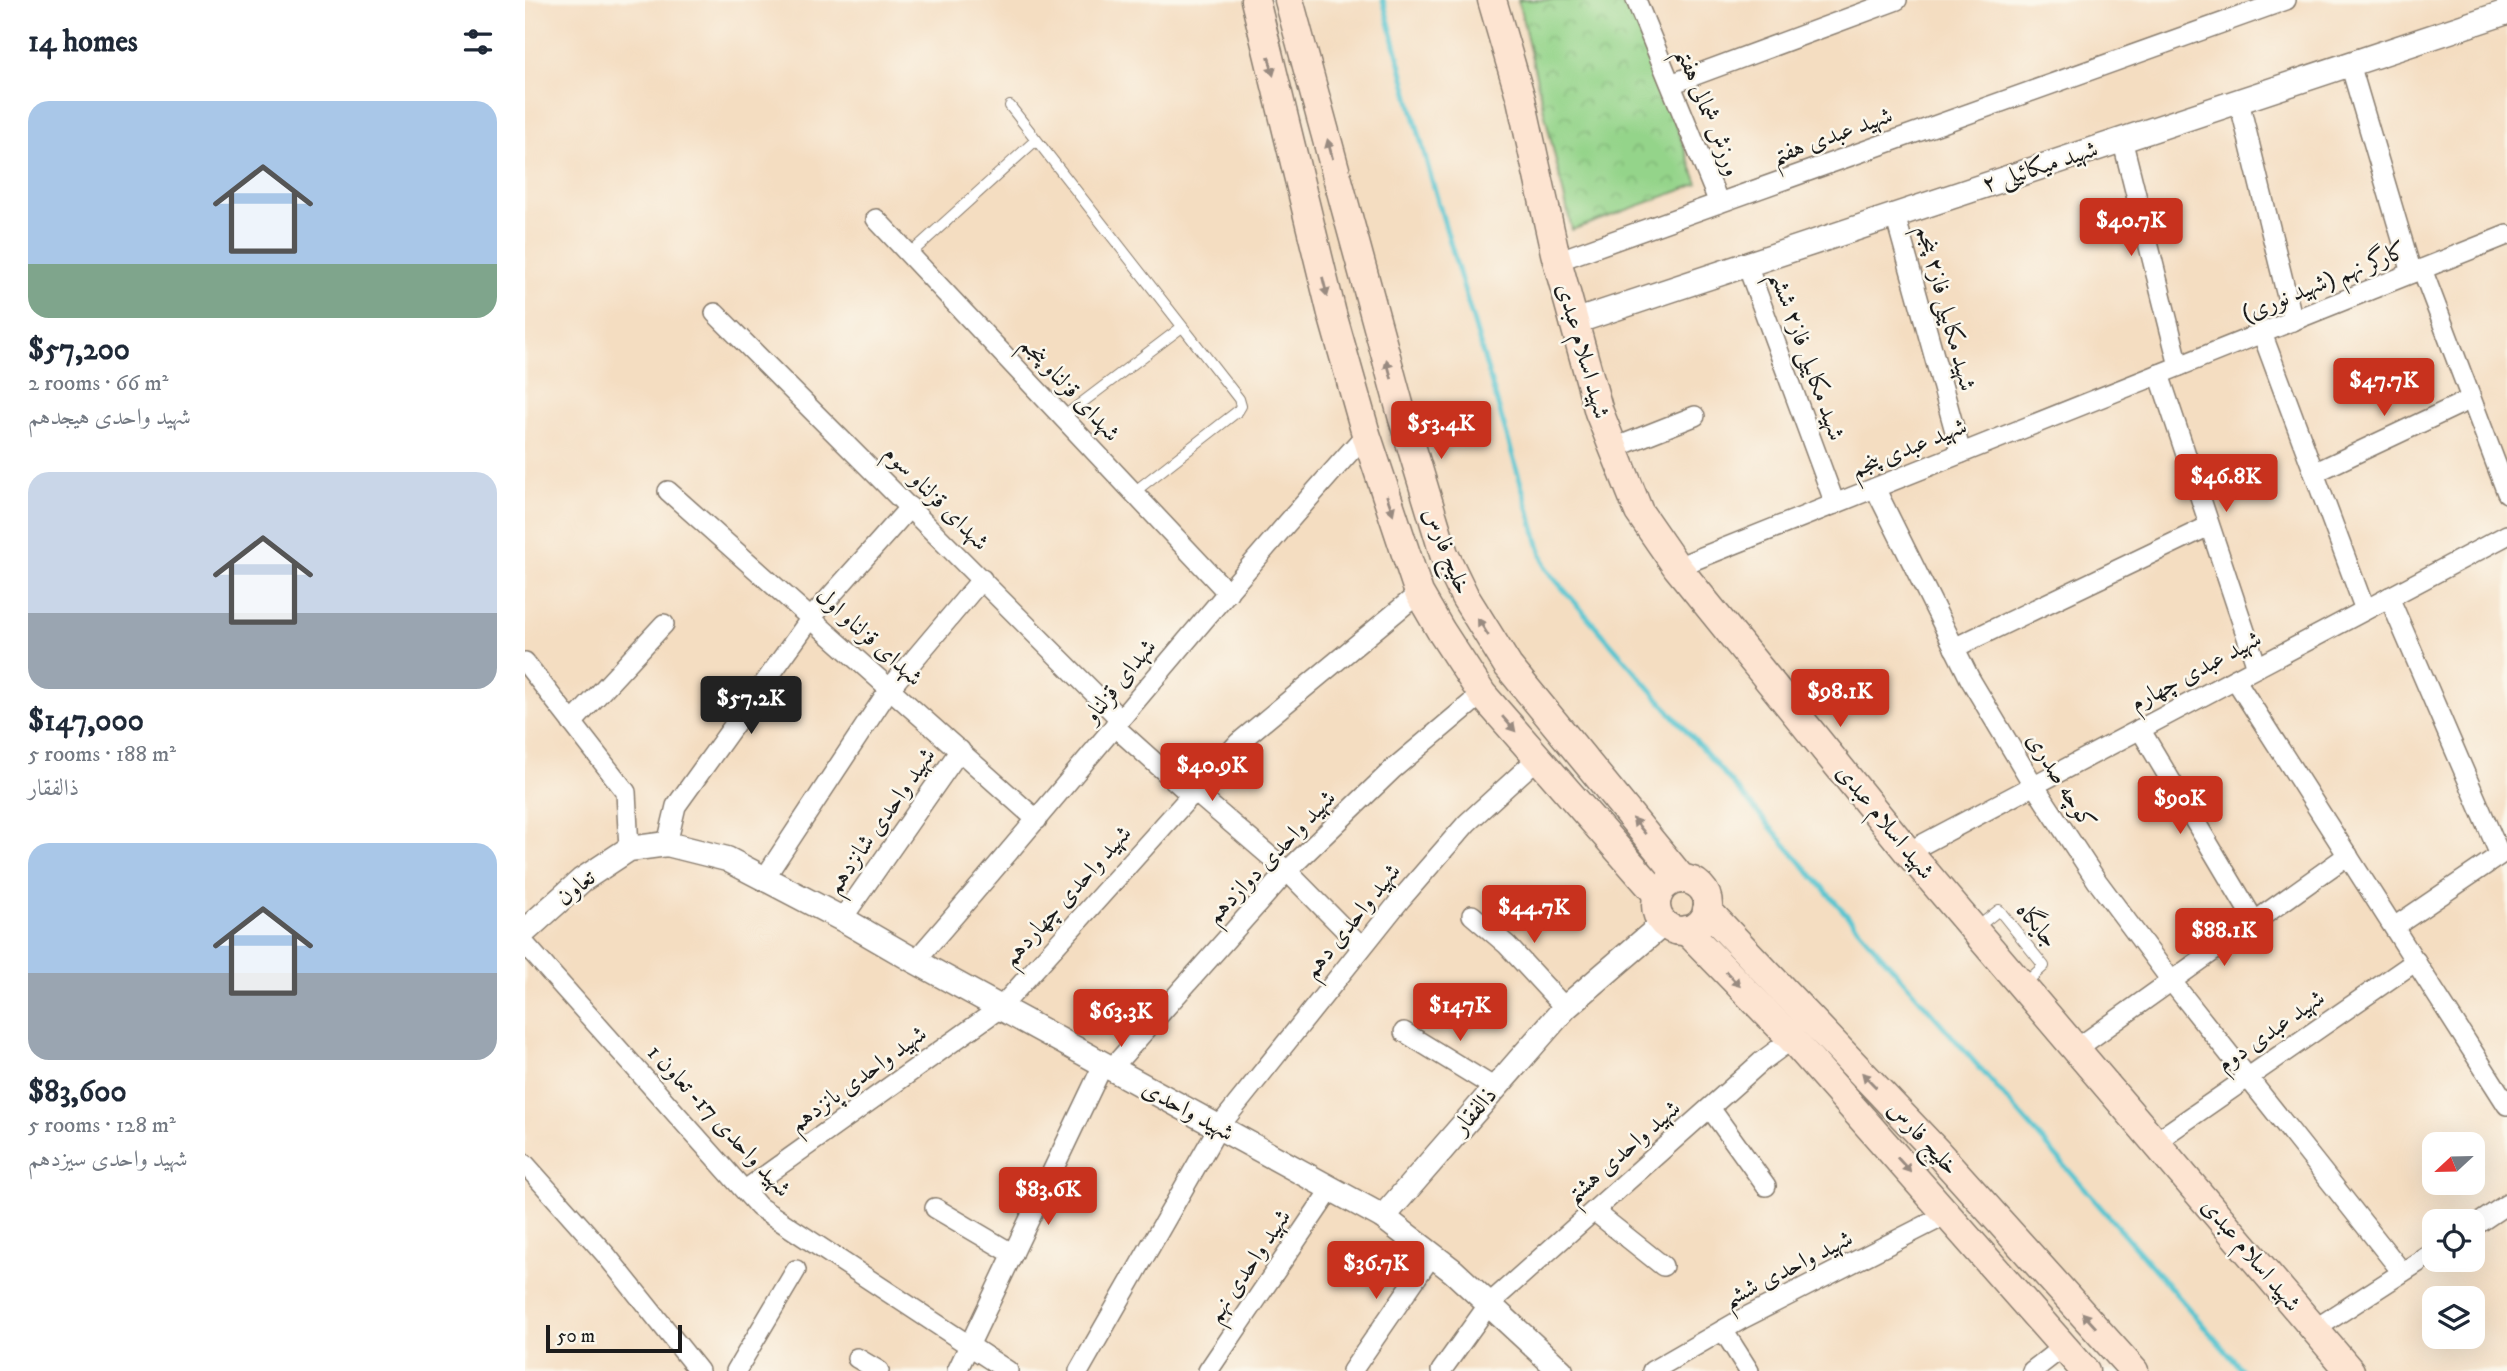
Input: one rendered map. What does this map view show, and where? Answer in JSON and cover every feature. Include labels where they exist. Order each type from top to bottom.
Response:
[{"type":"main road","name":"خلیج فارس","points":[[1289,0],[1403,419],[1444,554],[1465,597],[1508,666],[1682,879]]},
{"type":"main road","name":"شهید اسلام عبدی","points":[[1492,0],[1521,99],[1557,261],[1599,412],[1640,512],[1677,567],[1909,852],[2350,1371]]},
{"type":"main road","points":[[1260,1],[1332,314],[1366,434],[1419,593],[1482,694],[1658,895]]},
{"type":"main road","points":[[1682,879],[1702,888],[1706,895],[1707,910],[1699,924],[1675,927],[1657,910],[1658,895],[1667,883],[1682,879]]},
{"type":"main road","name":"خلیج فارس","points":[[1707,910],[1938,1153],[2134,1371]]},
{"type":"main road","name":"خلیج فارس","points":[[1675,927],[1792,1039],[2085,1371]]},
{"type":"street","name":"ورزش شمالی هفتم","points":[[1636,0],[1719,203]]},
{"type":"street","points":[[1671,84],[1897,0]]},
{"type":"street","name":"شهید عبدی هفتم","points":[[1557,261],[2286,0]]},
{"type":"street","name":"شهید میکائیلی ۲","points":[[1574,322],[2507,12]]},
{"type":"street","points":[[2350,64],[2417,271],[2507,493]]},
{"type":"street","points":[[2239,101],[2293,321]]},
{"type":"street","points":[[2122,139],[2179,366]]},
{"type":"street","name":"شهید مکاییلی فاز۲ پنجم","points":[[1895,215],[1961,453]]},
{"type":"street","name":"شهدای قزلناو پنجم","points":[[876,219],[1228,593]]},
{"type":"street","name":"کارگر نهم (شهید نوری)","points":[[2159,374],[2507,235]]},
{"type":"street","name":"شهید مکاییلی فاز۲ ششم","points":[[1747,265],[1835,504]]},
{"type":"street","name":"شهدای قزلناو سوم","points":[[715,313],[982,579],[1117,722],[1193,793],[1287,871],[1362,947]]},
{"type":"street","points":[[2262,333],[2365,610]]},
{"type":"street","points":[[2159,374],[2257,667]]},
{"type":"street","name":"شهید عبدی پنجم","points":[[1677,567],[2159,374]]},
{"type":"street","points":[[2314,473],[2471,399]]},
{"type":"street","points":[[1614,448],[1695,416]]},
{"type":"street","name":"شهدای قزلناو","points":[[915,961],[1038,820],[1178,648],[1366,434]]},
{"type":"street","name":"کوچه صدری","points":[[1875,488],[1970,679],[2034,785],[2097,881],[2171,981],[2402,1272]]},
{"type":"street","name":"شهدای قزلناو اول","points":[[668,491],[1038,820]]},
{"type":"street","points":[[667,844],[677,806],[811,618],[910,507]]},
{"type":"street","points":[[1954,648],[2209,526]]},
{"type":"street","name":"شهید عبدی چهارم","points":[[1909,852],[2507,535]]},
{"type":"street","points":[[764,879],[890,688],[982,579]]},
{"type":"street","name":"شهید واحدی چهاردهم","points":[[1000,1008],[1238,743],[1419,593]]},
{"type":"street","points":[[2389,597],[2500,855],[2394,927]]},
{"type":"street","points":[[572,723],[664,624]]},
{"type":"street","points":[[525,662],[626,792],[629,849]]},
{"type":"street","points":[[2235,679],[2507,1105]]},
{"type":"street","name":"شهید واحدی دوازدهم","points":[[957,1371],[1107,1067],[1287,871],[1393,769],[1482,694]]},
{"type":"street","points":[[2140,729],[2255,922]]},
{"type":"street","name":"شهید واحدی شانزدهم","points":[[842,919],[960,750]]},
{"type":"street","name":"شهید واحدی دهم","points":[[1079,1371],[1218,1128],[1362,947],[1467,823],[1538,758]]},
{"type":"street","name":"شهید واحدی","points":[[629,849],[667,844],[727,859],[842,919],[1383,1217],[1489,1304],[1561,1371]]},
{"type":"street","name":"تعاون","points":[[525,931],[582,880],[629,849]]},
{"type":"street","points":[[2076,1049],[2348,855]]},
{"type":"street","points":[[1472,915],[1507,945],[1565,1008]]},
{"type":"street","name":"ذالفقار","points":[[1383,1217],[1565,1008],[1675,927]]},
{"type":"street","name":"شهید واحدی 17- تعاون 1","points":[[525,944],[759,1208],[1008,1371]]},
{"type":"street","name":"شهید عبدی دوم","points":[[2155,1142],[2416,961]]},
{"type":"street","name":"شهید واحدی پانزدهم","points":[[745,1190],[1000,1008]]},
{"type":"street","points":[[1403,1032],[1495,1088]]},
{"type":"street","name":"شهید واحدی هشتم","points":[[1445,1369],[1489,1304],[1761,1062],[1792,1039]]},
{"type":"street","points":[[1710,1108],[1766,1186]]},
{"type":"street","points":[[525,1164],[606,1255],[699,1371]]},
{"type":"street","name":"شهید واحدی نهم","points":[[1208,1371],[1331,1189]]},
{"type":"street","points":[[2485,1219],[2507,1204]]},
{"type":"street","points":[[935,1208],[1013,1254]]},
{"type":"street","points":[[1594,1211],[1663,1266]]},
{"type":"street","name":"شهید واحدی ششم","points":[[1652,1371],[1723,1330],[1948,1214]]},
{"type":"street","points":[[1352,1371],[1432,1255]]},
{"type":"street","points":[[2315,1329],[2422,1260]]},
{"type":"street","points":[[736,1371],[796,1270]]},
{"type":"street","points":[[1723,1330],[1749,1371]]},
{"type":"street","points":[[2032,1371],[2063,1347]]},
{"type":"street","points":[[857,1358],[879,1371]]},
{"type":"lane","points":[[1010,106],[1241,406],[1134,492]]},
{"type":"lane","points":[[910,254],[1036,140]]},
{"type":"lane","points":[[1063,417],[1182,327]]},
{"type":"green space","points":[[1518,0],[1629,0],[1698,184],[1572,230]]},
{"type":"waterway","points":[[1383,0],[1428,167],[1546,569],[2243,1371]]}]
